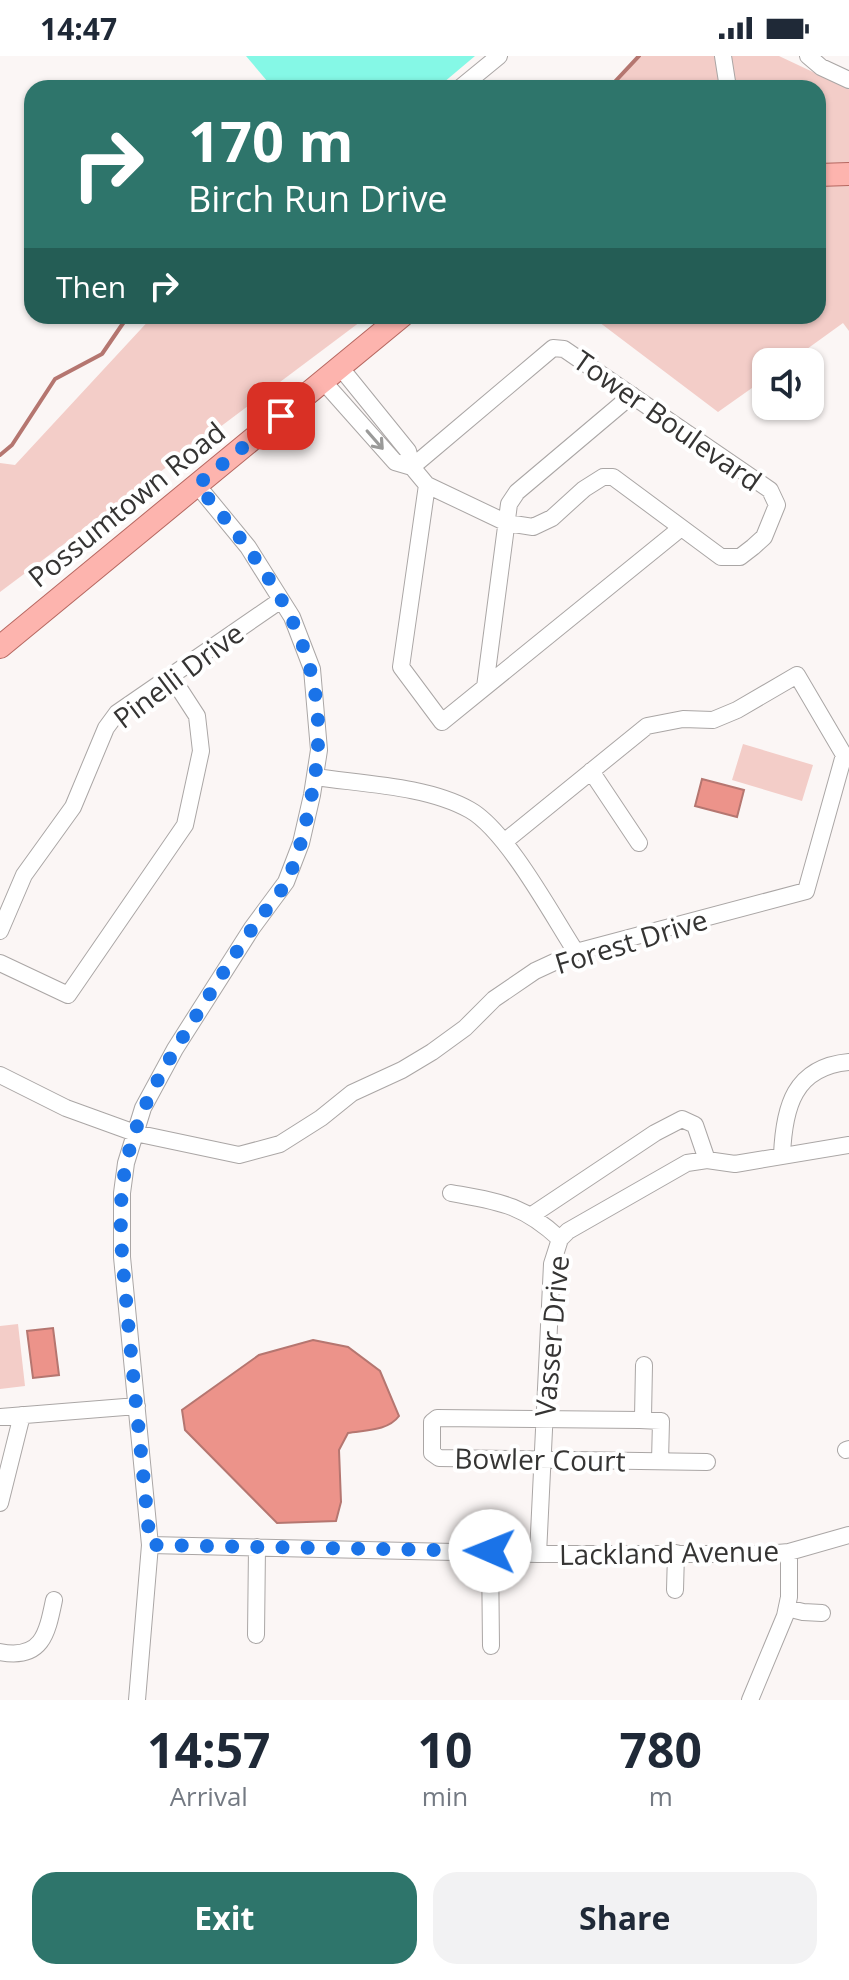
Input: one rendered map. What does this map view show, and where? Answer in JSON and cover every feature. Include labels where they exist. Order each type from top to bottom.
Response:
[{"type":"main road","points":[[826,175],[849,174]]},
{"type":"main road","name":"Possumtown Road","points":[[0,647],[331,374],[386,324]]},
{"type":"street","points":[[470,80],[499,56]]},
{"type":"street","points":[[723,56],[727,80]]},
{"type":"street","points":[[808,56],[821,67],[849,80]]},
{"type":"street","name":"Tower Boulevard","points":[[331,374],[408,451],[412,467],[427,485],[507,523],[533,527],[552,518],[584,489],[603,477],[613,477],[721,557],[740,557],[764,537],[777,505],[770,490],[564,349],[553,348],[412,467]]},
{"type":"street","points":[[485,687],[509,504],[517,492],[632,395]]},
{"type":"street","points":[[137,1700],[150,1545],[122,1257],[122,1193],[126,1163],[143,1108],[175,1049],[252,928],[286,882],[301,843],[319,750],[312,669],[292,617],[248,547],[197,485]]},
{"type":"street","points":[[427,485],[401,667],[442,722],[681,528]]},
{"type":"street","name":"Pinelli Drive","points":[[0,931],[24,875],[73,807],[106,728],[117,713],[281,600]]},
{"type":"street","name":"Forest Drive","points":[[135,1133],[239,1155],[280,1144],[321,1118],[352,1093],[432,1052],[465,1028],[494,999],[535,971],[576,952],[806,891],[844,755],[797,675],[737,710],[713,720],[683,719],[647,726],[591,771]]},
{"type":"street","points":[[0,963],[68,995],[185,825],[201,751],[197,716],[171,676]]},
{"type":"street","points":[[504,842],[591,771],[639,843]]},
{"type":"street","points":[[315,777],[436,796],[471,811],[504,842],[576,952]]},
{"type":"street","points":[[782,1155],[783,1121],[800,1085],[828,1064],[849,1062]]},
{"type":"street","points":[[0,1075],[66,1108],[135,1133]]},
{"type":"street","points":[[532,1215],[655,1133],[682,1119],[695,1125],[707,1160]]},
{"type":"street","name":"Vasser Drive","points":[[538,1554],[552,1264],[560,1239],[568,1231],[676,1168],[707,1160],[735,1164],[849,1145]]},
{"type":"street","points":[[451,1193],[507,1203],[532,1215],[560,1239]]},
{"type":"street","name":"Bowler Court","points":[[644,1365],[643,1417],[640,1420],[439,1417],[432,1422],[432,1451],[437,1457],[707,1462]]},
{"type":"street","points":[[0,1417],[137,1406]]},
{"type":"street","points":[[0,1503],[22,1415]]},
{"type":"street","points":[[640,1420],[661,1421],[660,1461]]},
{"type":"street","name":"Lackland Avenue","points":[[150,1545],[538,1554],[789,1552],[849,1535]]},
{"type":"street","points":[[256,1635],[257,1547]]},
{"type":"street","points":[[490,1551],[491,1646]]},
{"type":"street","points":[[750,1700],[787,1608],[789,1552]]},
{"type":"street","points":[[675,1590],[676,1553]]},
{"type":"street","points":[[0,1652],[27,1653],[37,1647],[48,1630],[54,1600]]},
{"type":"street","points":[[787,1608],[822,1613]]},
{"type":"shaded area","points":[[640,56],[779,56],[849,89],[849,331],[843,323],[808,348],[752,348],[752,388],[718,412],[602,324],[826,324],[826,80],[618,80]]},
{"type":"shaded area","points":[[146,324],[357,324],[0,592],[0,463],[15,465]]},
{"type":"shaded area","points":[[743,744],[813,765],[802,801],[732,780]]},
{"type":"shaded area","points":[[702,779],[744,790],[737,817],[695,806]]},
{"type":"shaded area","points":[[18,1324],[25,1386],[0,1389],[0,1326]]},
{"type":"shaded area","points":[[53,1328],[59,1375],[33,1378],[27,1331]]},
{"type":"shaded area","points":[[313,1340],[348,1347],[380,1371],[399,1416],[383,1427],[348,1433],[339,1450],[341,1502],[336,1521],[277,1523],[185,1430],[182,1410],[259,1355]]},
{"type":"building","points":[[246,56],[475,56],[446,80],[266,80]]},
{"type":"waterway","points":[[616,80],[639,56]]},
{"type":"waterway","points":[[0,455],[12,445],[55,379],[102,354],[123,324]]},
{"type":"route","points":[[281,416],[197,485],[248,547],[292,617],[312,669],[319,750],[301,843],[286,882],[252,928],[175,1049],[143,1108],[126,1163],[122,1193],[122,1257],[150,1545],[490,1551]]}]
